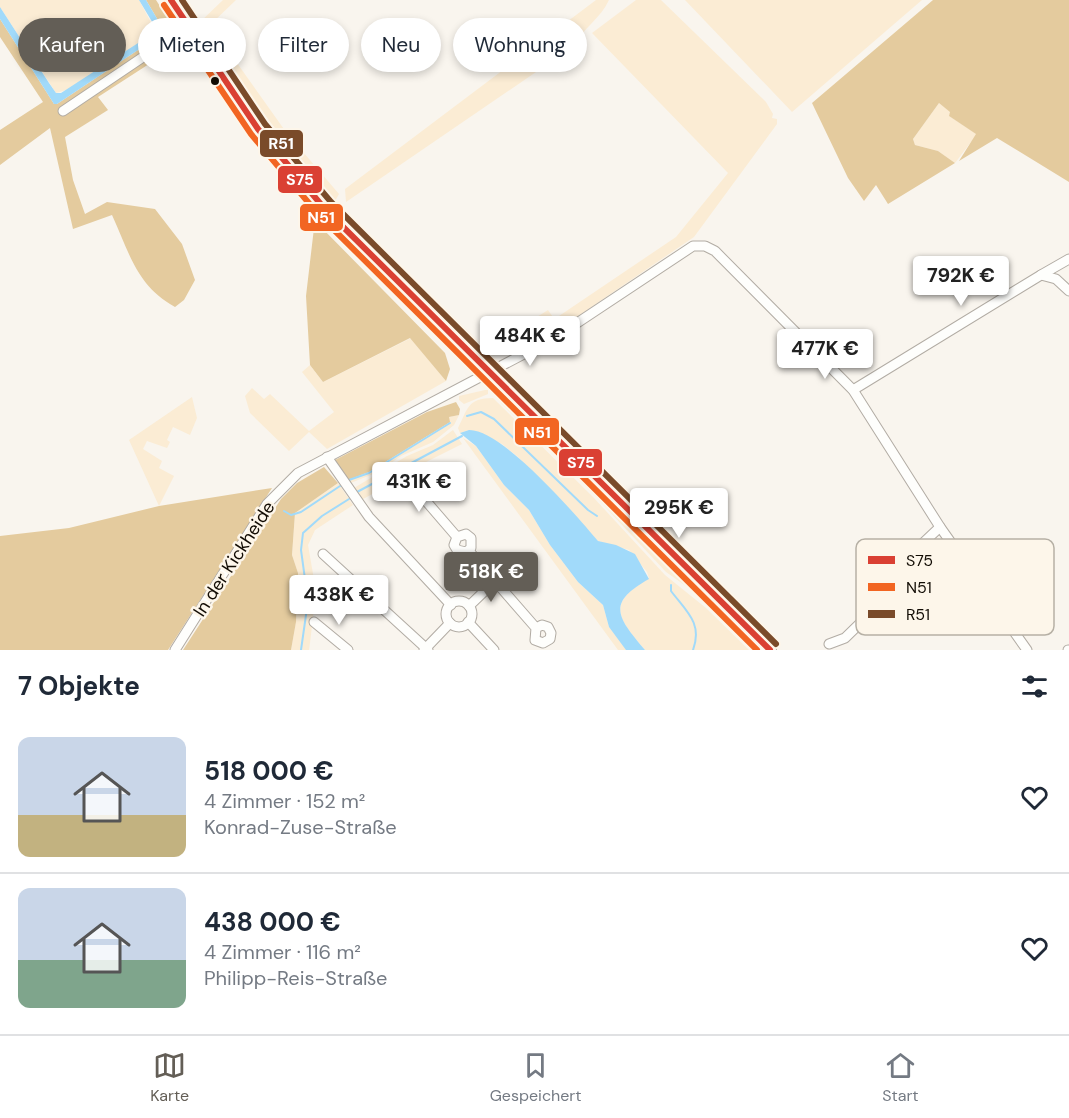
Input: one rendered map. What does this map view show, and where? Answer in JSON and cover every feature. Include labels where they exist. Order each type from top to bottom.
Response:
[{"type":"main road","points":[[171,0],[183,18]]},
{"type":"main road","points":[[220,72],[258,129],[324,208],[770,650]]},
{"type":"street","points":[[63,111],[138,60]]},
{"type":"street","name":"In der Kickheide","points":[[175,650],[267,504],[298,473],[556,337],[688,249],[705,246],[715,251],[853,390]]},
{"type":"street","points":[[949,539],[853,390],[1069,259]]},
{"type":"street","points":[[1041,275],[1056,279],[1069,291]]},
{"type":"street","points":[[327,457],[369,518],[451,604]]},
{"type":"street","points":[[407,479],[457,537],[462,534],[469,536],[473,541],[469,551],[536,628],[545,626],[550,630],[551,636],[548,642],[555,650]]},
{"type":"street","points":[[927,539],[940,527]]},
{"type":"street","points":[[323,554],[426,649],[450,623]]},
{"type":"street","points":[[469,606],[495,581]]},
{"type":"street","points":[[462,602],[469,606],[471,614],[468,622],[459,627],[450,623],[446,616],[451,604],[462,602]]},
{"type":"street","points":[[314,622],[348,650]]},
{"type":"street","points":[[468,622],[494,650]]},
{"type":"street","points":[[829,645],[845,638],[856,627]]},
{"type":"street","points":[[1017,635],[1028,650]]},
{"type":"shaded area","points":[[0,0],[139,0],[149,18],[138,18],[138,45],[126,52],[126,18],[18,18],[18,35],[0,7]]},
{"type":"shaded area","points":[[146,0],[156,0],[168,18],[157,18]]},
{"type":"shaded area","points":[[223,0],[236,0],[217,18],[204,18]]},
{"type":"shaded area","points":[[596,0],[609,0],[587,28],[587,18],[572,18]]},
{"type":"shaded area","points":[[636,0],[661,0],[766,102],[773,114],[772,118],[777,119],[777,124],[694,237],[565,325],[559,316],[676,237],[728,173],[592,33]]},
{"type":"shaded area","points":[[685,0],[922,0],[792,112]]},
{"type":"shaded area","points":[[933,0],[1069,0],[1069,182],[997,138],[959,161],[976,134],[949,116],[950,112],[939,103],[913,139],[915,145],[938,151],[955,163],[888,204],[876,185],[864,201],[848,178],[812,103]]},
{"type":"shaded area","points":[[0,19],[18,47],[18,64],[0,37]]},
{"type":"shaded area","points":[[138,50],[138,71],[98,97],[108,110],[65,137],[73,180],[85,214],[107,202],[155,209],[182,244],[195,280],[184,300],[175,307],[151,289],[143,279],[112,215],[73,229],[50,128],[0,165],[0,130],[43,102],[23,72],[34,72],[54,104],[57,104],[105,72],[126,72],[126,58]]},
{"type":"shaded area","points":[[42,72],[96,72],[70,89],[56,93]]},
{"type":"shaded area","points":[[234,72],[243,72],[286,132],[339,194],[334,203],[273,126]]},
{"type":"shaded area","points":[[500,72],[536,72],[346,202],[345,189]]},
{"type":"shaded area","points":[[939,103],[951,112],[949,116],[977,134],[955,163],[938,151],[915,145],[913,139]]},
{"type":"shaded area","points":[[341,206],[486,349],[548,310],[559,326],[557,330],[521,350],[490,356],[339,209]]},
{"type":"shaded area","points":[[319,225],[445,353],[450,369],[446,381],[410,338],[323,382],[310,365],[306,296],[314,228]]},
{"type":"shaded area","points":[[411,338],[446,381],[327,449],[309,432],[289,451],[250,413],[245,396],[252,388],[264,399],[270,394],[309,431],[334,412],[302,372],[310,365],[323,382]]},
{"type":"shaded area","points":[[488,390],[488,394],[464,404],[459,400],[459,396]]},
{"type":"shaded area","points":[[192,397],[197,418],[190,435],[173,427],[167,440],[170,442],[167,448],[147,441],[143,449],[162,461],[159,468],[174,476],[159,506],[129,440]]},
{"type":"shaded area","points":[[493,398],[594,498],[665,575],[706,608],[749,650],[645,650],[628,628],[620,611],[626,596],[649,578],[647,572],[629,550],[598,541],[518,457],[502,444],[469,430],[460,433],[458,428],[469,406],[478,400]]},
{"type":"shaded area","points":[[507,400],[763,650],[754,650],[700,596],[666,572],[595,496],[501,403]]},
{"type":"shaded area","points":[[456,402],[460,409],[459,415],[449,417],[450,422],[369,472],[348,480],[335,460],[427,412]]},
{"type":"shaded area","points":[[459,415],[454,425],[433,442],[401,456],[378,472],[348,484],[348,480],[369,472],[397,452],[425,439],[449,417]]},
{"type":"shaded area","points":[[453,430],[462,444],[406,472],[391,484],[363,499],[354,488],[407,456],[433,445]]},
{"type":"shaded area","points":[[463,438],[476,446],[504,485],[529,510],[550,545],[578,582],[603,605],[609,627],[627,650],[618,650]]},
{"type":"shaded area","points":[[324,467],[338,483],[295,513],[292,555],[298,573],[296,622],[291,650],[183,650],[281,499],[297,483]]},
{"type":"shaded area","points":[[338,483],[353,505],[315,530],[308,545],[316,591],[309,650],[291,650],[296,622],[298,573],[292,555],[295,513]]},
{"type":"shaded area","points":[[272,488],[168,650],[0,650],[0,536],[69,528],[159,506]]},
{"type":"water","points":[[139,0],[146,0],[157,18],[150,18]]},
{"type":"water","points":[[0,7],[18,35],[18,47],[0,19]]},
{"type":"water","points":[[138,43],[138,50],[126,58],[126,51]]},
{"type":"water","points":[[34,72],[42,72],[56,93],[61,93],[93,72],[105,72],[54,104]]},
{"type":"water","points":[[469,430],[483,433],[519,458],[538,475],[598,541],[616,545],[635,554],[649,579],[626,596],[621,603],[620,611],[628,628],[645,650],[626,650],[609,627],[603,605],[578,582],[550,545],[529,510],[504,485],[476,446],[460,433]]},
{"type":"waterway","points":[[467,416],[481,412],[494,419],[588,510],[597,516]]},
{"type":"waterway","points":[[349,480],[369,473],[450,423]]},
{"type":"waterway","points":[[357,492],[462,436]]},
{"type":"waterway","points":[[284,511],[291,515],[301,512],[340,486]]},
{"type":"waterway","points":[[301,650],[308,601],[301,550],[303,533],[322,516],[349,499]]},
{"type":"waterway","points":[[613,509],[677,573]]},
{"type":"waterway","points":[[671,585],[671,591],[687,611],[694,625],[696,641],[693,650]]},
{"type":"transit line","name":"S75","points":[[171,0],[258,129],[324,208],[770,650]]},
{"type":"transit line","name":"R51","points":[[182,0],[265,124],[331,202],[776,644]]},
{"type":"transit line","name":"N51","points":[[164,5],[251,134],[318,214],[757,650]]}]
